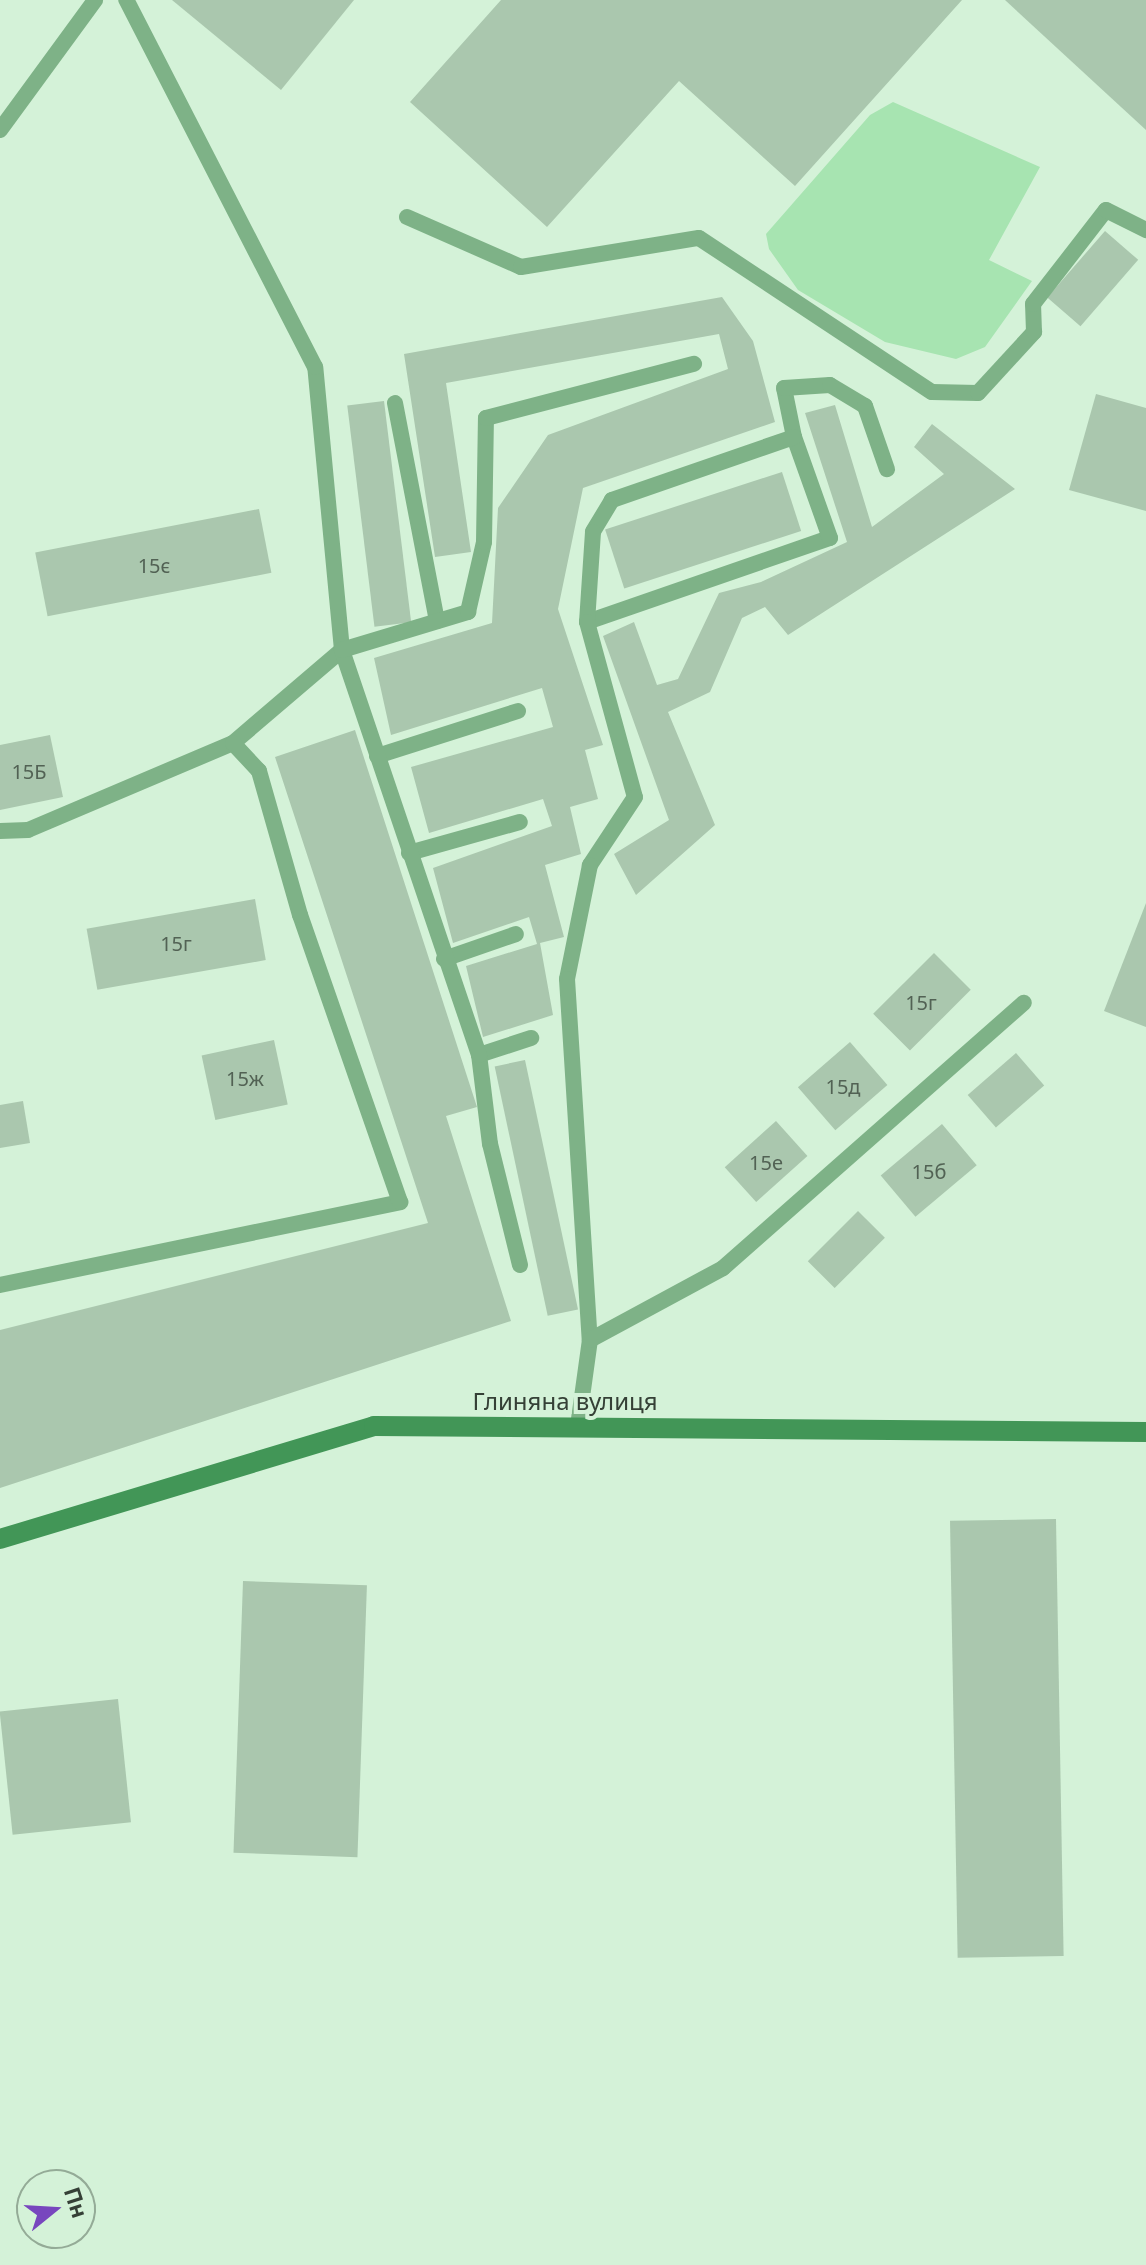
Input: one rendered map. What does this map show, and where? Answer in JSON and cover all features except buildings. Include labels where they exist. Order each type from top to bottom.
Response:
[{"type":"street","name":"Глиняна вулиця","points":[[0,1539],[374,1426],[1146,1432]]},
{"type":"lane","points":[[0,130],[95,0]]},
{"type":"lane","points":[[126,0],[315,367],[342,650],[479,1055],[490,1144],[520,1265]]},
{"type":"lane","points":[[407,217],[521,267],[699,238],[932,392],[978,393],[1034,332],[1033,304],[1106,210],[1146,230]]},
{"type":"lane","points":[[0,831],[28,830],[233,743],[342,650],[468,612],[484,542],[486,418],[694,364]]},
{"type":"lane","points":[[587,622],[830,538],[794,437],[784,388],[830,385],[865,406],[887,469]]},
{"type":"lane","points":[[395,403],[437,621]]},
{"type":"lane","points":[[578,1426],[590,1340],[567,979],[590,865],[635,797],[587,622],[593,532],[612,500],[794,437]]},
{"type":"lane","points":[[377,756],[518,711]]},
{"type":"lane","points":[[0,1285],[400,1202],[300,915],[259,771],[233,743]]},
{"type":"lane","points":[[409,853],[520,822]]},
{"type":"lane","points":[[444,959],[516,934]]},
{"type":"lane","points":[[590,1340],[723,1268],[1024,1003]]},
{"type":"lane","points":[[479,1055],[531,1038]]},
{"type":"green space","points":[[893,102],[1040,167],[989,260],[1032,281],[985,347],[956,359],[885,342],[798,290],[769,249],[766,234],[870,115]]}]
